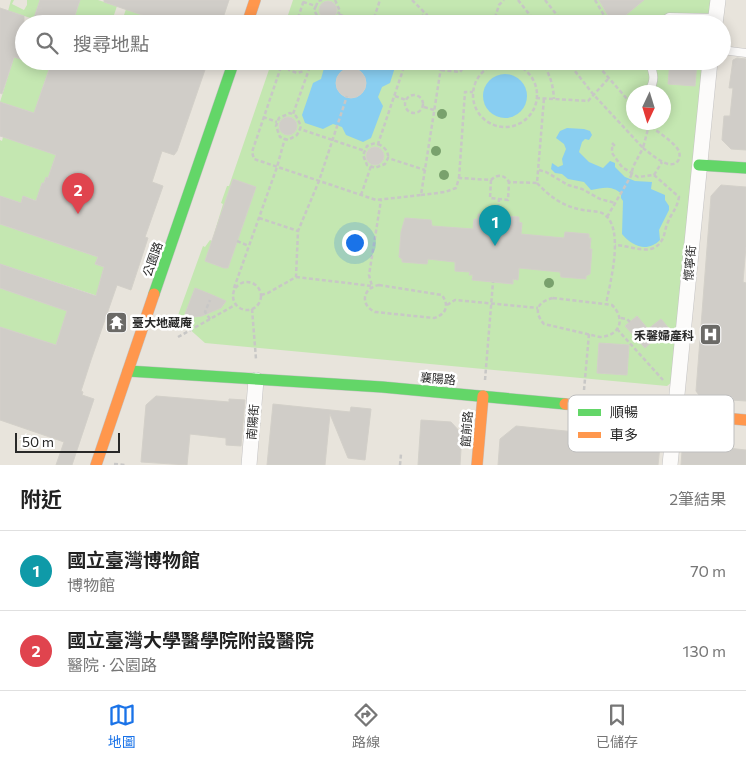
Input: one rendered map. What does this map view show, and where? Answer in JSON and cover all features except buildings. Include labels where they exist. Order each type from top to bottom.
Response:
[{"type":"street","points":[[250,15],[255,0]]},
{"type":"street","points":[[716,15],[718,0]]},
{"type":"street","name":"公園路","points":[[96,465],[231,70]]},
{"type":"street","name":"懷寧街","points":[[678,395],[709,70]]},
{"type":"street","points":[[699,165],[746,168]]},
{"type":"street","name":"襄陽路","points":[[128,371],[483,396],[568,404]]},
{"type":"street","name":"南陽街","points":[[249,465],[256,380]]},
{"type":"street","name":"館前路","points":[[478,465],[483,396]]},
{"type":"street","name":"懷寧街","points":[[670,465],[672,452]]},
{"type":"lane","points":[[731,51],[746,53]]},
{"type":"lane","points":[[653,70],[655,74],[653,85]]},
{"type":"path","points":[[317,15],[314,10],[318,1],[322,0]]},
{"type":"path","points":[[335,0],[340,11],[338,14]]},
{"type":"path","points":[[375,15],[380,0]]},
{"type":"path","points":[[412,0],[425,14]]},
{"type":"path","points":[[496,15],[499,5],[504,0]]},
{"type":"path","points":[[518,0],[530,15]]},
{"type":"path","points":[[545,0],[557,15]]},
{"type":"path","points":[[595,0],[604,15]]},
{"type":"path","points":[[299,15],[303,1],[316,6]]},
{"type":"path","points":[[280,70],[252,152],[254,159],[376,200],[451,191],[456,188],[459,178],[465,92],[473,92]]},
{"type":"path","points":[[289,70],[297,73],[304,70]]},
{"type":"path","points":[[293,114],[309,70]]},
{"type":"path","points":[[378,144],[403,70]]},
{"type":"path","points":[[421,195],[441,70],[460,72],[461,70]]},
{"type":"path","points":[[485,70],[478,78],[473,92],[475,106],[487,122],[496,126],[506,127],[516,126],[524,120],[531,113],[536,98],[535,85],[524,70]]},
{"type":"path","points":[[548,70],[554,99]]},
{"type":"path","points":[[574,70],[593,94],[643,148],[662,162],[671,165],[677,162],[680,157],[679,150],[655,130]]},
{"type":"path","points":[[601,70],[626,99]]},
{"type":"path","points":[[536,98],[588,101],[608,79]]},
{"type":"path","points":[[413,94],[420,97],[424,104],[422,110],[415,113],[408,111],[405,104],[406,100],[407,97],[413,94]]},
{"type":"path","points":[[296,277],[298,232],[319,181],[347,96]]},
{"type":"path","points":[[394,96],[406,100]]},
{"type":"path","points":[[537,183],[544,98]]},
{"type":"path","points":[[423,107],[434,110]]},
{"type":"path","points":[[290,113],[296,116],[301,126],[297,135],[288,140],[280,137],[276,126],[277,122],[279,118],[290,113]]},
{"type":"path","points":[[263,117],[277,122]]},
{"type":"path","points":[[300,129],[364,151]]},
{"type":"path","points":[[607,217],[643,148],[647,130]]},
{"type":"path","points":[[234,288],[241,282],[250,282],[258,286],[261,295],[259,304],[252,309],[243,310],[235,305],[232,297],[234,288],[277,167],[285,138]]},
{"type":"path","points":[[375,143],[384,147],[388,158],[385,164],[375,168],[367,164],[363,155],[364,151],[367,146],[375,143]]},
{"type":"path","points":[[612,143],[615,146],[612,148],[612,153],[622,167],[638,177],[654,176],[679,197],[676,210],[667,223],[664,238],[658,246],[632,250],[622,245],[615,246]]},
{"type":"path","points":[[388,158],[425,170]]},
{"type":"path","points":[[654,176],[662,162]]},
{"type":"path","points":[[361,195],[371,166]]},
{"type":"path","points":[[538,170],[546,172],[568,185],[615,203]]},
{"type":"path","points":[[500,175],[509,182],[508,200],[490,198],[491,180],[495,176],[500,175]]},
{"type":"path","points":[[459,178],[491,180]]},
{"type":"path","points":[[509,182],[537,183],[562,203],[602,213],[607,217],[612,225],[615,257],[606,304]]},
{"type":"path","points":[[498,215],[499,199]]},
{"type":"path","points":[[372,286],[370,275],[381,200]]},
{"type":"path","points":[[259,218],[298,232]]},
{"type":"path","points":[[237,241],[249,246]]},
{"type":"path","points":[[261,295],[296,277],[372,286],[379,285],[435,293],[442,295],[447,301],[446,309],[442,316],[434,318],[375,312],[365,304],[364,297],[372,286]]},
{"type":"path","points":[[483,396],[493,282]]},
{"type":"path","points":[[553,298],[606,304],[618,311],[620,318],[615,333],[608,336],[589,334],[544,324],[538,317],[538,308],[544,300],[553,298]]},
{"type":"path","points":[[210,300],[205,312],[210,319]]},
{"type":"path","points":[[447,305],[455,300],[538,308]]},
{"type":"path","points":[[178,337],[235,305]]},
{"type":"path","points":[[252,309],[256,359]]},
{"type":"path","points":[[620,318],[627,319],[630,322]]},
{"type":"path","points":[[617,329],[665,382]]},
{"type":"path","points":[[584,392],[589,334]]},
{"type":"path","points":[[400,465],[401,454]]},
{"type":"green space","points":[[11,0],[14,0],[12,4],[24,10],[27,0],[40,0],[35,15],[21,15],[8,11]]},
{"type":"green space","points":[[80,0],[98,0],[117,6],[114,15],[75,15]]},
{"type":"green space","points":[[293,0],[712,0],[710,15],[288,15]]},
{"type":"green space","points":[[126,9],[150,11],[148,15],[124,15]]},
{"type":"green space","points":[[14,57],[15,70],[49,70],[37,104],[40,115],[0,102]]},
{"type":"green space","points":[[269,70],[705,70],[672,382],[667,386],[205,343],[177,318],[203,246],[205,247],[210,240],[212,241],[223,204],[221,203],[227,186],[229,186]]},
{"type":"green space","points":[[3,137],[75,161],[55,158],[48,178],[42,183],[39,192],[40,202],[23,196],[21,203],[0,196],[0,140],[2,141]]},
{"type":"green space","points":[[0,224],[98,257],[95,264],[104,267],[97,293],[105,295],[104,298],[0,264]]},
{"type":"green space","points":[[0,288],[80,315],[64,321],[56,345],[0,327]]},
{"type":"water","points":[[323,70],[394,70],[390,83],[382,87],[378,97],[383,106],[371,138],[363,142],[346,135],[342,127],[333,124],[323,129],[305,123],[302,115],[313,83],[321,79]]},
{"type":"water","points":[[505,74],[517,78],[523,84],[527,96],[523,108],[517,114],[505,118],[493,114],[487,108],[483,96],[487,84],[493,78]]},
{"type":"water","points":[[567,128],[590,131],[592,135],[589,140],[585,139],[582,142],[579,152],[589,162],[603,168],[610,161],[615,163],[615,167],[625,177],[635,181],[652,182],[651,189],[665,195],[669,210],[659,230],[660,240],[655,244],[645,247],[635,245],[622,234],[623,201],[621,193],[617,190],[603,188],[591,190],[584,182],[568,179],[551,169],[552,163],[558,167],[563,165],[562,159],[566,149],[564,144],[556,138],[560,131]]},
{"type":"traffic: fast","points":[[154,294],[231,70]]},
{"type":"traffic: fast","points":[[699,165],[746,168]]},
{"type":"traffic: fast","points":[[128,371],[382,387],[565,404]]},
{"type":"traffic: slow","points":[[250,15],[255,0]]},
{"type":"traffic: slow","points":[[96,465],[154,294]]},
{"type":"traffic: slow","points":[[477,465],[483,396]]},
{"type":"traffic: slow","points":[[734,419],[746,420]]},
{"type":"place","name":"國立臺灣大學醫學院附設醫院","points":[[78,214]]},
{"type":"place","name":"國立臺灣博物館","points":[[495,246]]},
{"type":"place","name":"臺大地藏庵","points":[[116,322]]},
{"type":"place","name":"禾馨婦產科","points":[[710,335]]}]
